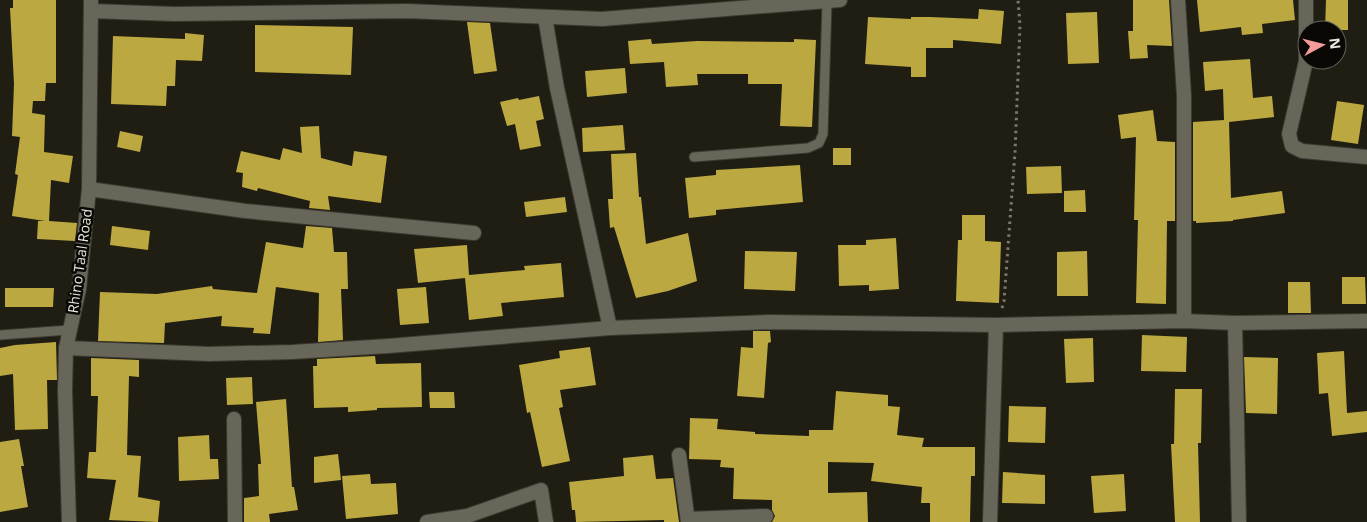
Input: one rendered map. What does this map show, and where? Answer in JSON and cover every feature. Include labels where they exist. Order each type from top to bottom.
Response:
[{"type":"street","points":[[1178,0],[1184,96],[1184,322]]},
{"type":"street","points":[[1306,0],[1306,61],[1289,134],[1292,146],[1302,151],[1367,157]]},
{"type":"street","points":[[91,6],[174,14],[407,11],[602,19],[708,6],[833,1]]},
{"type":"street","name":"Rhino Taal Road","points":[[69,522],[65,401],[66,348],[80,281],[89,189],[91,6]]},
{"type":"street","points":[[545,17],[557,88],[610,328]]},
{"type":"street","points":[[89,189],[245,210],[474,233]]},
{"type":"street","points":[[66,348],[209,354],[292,352],[610,328],[769,322],[996,324],[1184,322],[1235,324],[1367,321]]},
{"type":"street","points":[[990,522],[996,324]]},
{"type":"street","points":[[1235,324],[1239,522]]},
{"type":"street","points":[[234,419],[235,522]]},
{"type":"street","points":[[679,455],[688,520],[766,516]]},
{"type":"street","points":[[427,522],[467,516],[541,490],[546,522]]},
{"type":"lane","points":[[694,158],[808,148],[819,143],[823,134],[833,1]]},
{"type":"lane","points":[[0,335],[69,330]]},
{"type":"path","points":[[996,324],[1004,301],[1012,199],[1020,25],[1018,0]]},
{"type":"building","points":[[13,0],[56,0],[56,83],[46,83],[45,101],[33,101],[32,113],[45,115],[44,152],[73,156],[69,183],[51,180],[49,221],[77,223],[75,241],[37,239],[38,221],[45,221],[12,216],[18,175],[15,174],[20,137],[12,136],[14,84],[10,8],[13,8]]},
{"type":"building","points":[[1133,0],[1169,0],[1172,46],[1147,45],[1148,58],[1130,59],[1128,31],[1133,31]]},
{"type":"building","points":[[1197,0],[1293,0],[1295,20],[1262,24],[1263,33],[1242,35],[1241,27],[1200,32]]},
{"type":"building","points":[[1326,0],[1348,0],[1348,30],[1347,20],[1325,20]]},
{"type":"building","points":[[979,9],[1004,11],[1001,44],[953,40],[953,48],[926,48],[926,77],[911,77],[911,67],[865,64],[868,17],[978,19]]},
{"type":"building","points":[[1097,12],[1099,63],[1068,64],[1066,13]]},
{"type":"building","points":[[467,22],[490,23],[497,71],[474,74]]},
{"type":"building","points":[[255,25],[353,27],[351,75],[255,72]]},
{"type":"building","points":[[185,33],[204,35],[202,61],[176,60],[175,86],[167,86],[166,106],[111,104],[113,36],[185,39]]},
{"type":"building","points":[[651,39],[652,44],[697,41],[794,42],[794,39],[816,40],[812,127],[780,126],[782,84],[748,84],[748,74],[697,74],[698,85],[666,87],[664,62],[630,64],[628,41]]},
{"type":"building","points":[[1250,59],[1253,98],[1272,96],[1274,117],[1229,122],[1231,198],[1282,191],[1285,213],[1233,221],[1196,223],[1196,221],[1193,221],[1193,122],[1224,120],[1223,89],[1205,91],[1203,62]]},
{"type":"building","points":[[625,68],[627,93],[587,97],[585,71]]},
{"type":"building","points":[[539,96],[544,119],[536,121],[541,146],[520,150],[515,124],[507,126],[500,102]]},
{"type":"building","points":[[1337,101],[1364,105],[1358,144],[1331,140]]},
{"type":"building","points":[[1153,110],[1157,141],[1175,142],[1175,221],[1167,221],[1166,304],[1136,303],[1138,220],[1134,220],[1136,137],[1121,139],[1118,115]]},
{"type":"building","points":[[623,125],[625,150],[583,152],[582,128]]},
{"type":"building","points":[[319,126],[321,158],[352,166],[354,151],[387,156],[381,203],[328,196],[330,210],[309,208],[310,201],[258,188],[257,191],[242,187],[243,173],[236,172],[241,151],[280,160],[283,148],[302,153],[300,127]]},
{"type":"building","points":[[120,131],[143,136],[140,152],[117,147]]},
{"type":"building","points":[[833,148],[851,148],[851,165],[833,165]]},
{"type":"building","points":[[636,153],[639,197],[641,197],[646,244],[688,233],[697,281],[668,291],[636,298],[614,227],[610,228],[608,199],[613,199],[611,154]]},
{"type":"building","points":[[800,165],[803,202],[716,210],[716,215],[689,218],[685,178],[716,175],[716,170]]},
{"type":"building","points":[[1061,166],[1062,193],[1027,194],[1026,167]]},
{"type":"building","points":[[1085,190],[1086,212],[1064,212],[1064,191]]},
{"type":"building","points":[[565,197],[567,212],[526,217],[524,202]]},
{"type":"building","points":[[962,215],[985,215],[985,241],[1001,242],[999,303],[956,301],[958,240],[962,240]]},
{"type":"building","points":[[112,226],[150,231],[148,250],[110,245]]},
{"type":"building","points":[[306,226],[332,228],[334,252],[347,252],[348,289],[341,289],[343,340],[318,342],[319,293],[276,287],[270,334],[253,333],[254,328],[221,326],[222,316],[165,323],[164,343],[98,341],[100,292],[157,294],[212,286],[213,289],[257,293],[266,242],[303,248]]},
{"type":"building","points":[[896,238],[899,289],[869,291],[869,285],[839,286],[838,245],[866,245],[866,240]]},
{"type":"building","points":[[467,245],[469,275],[525,270],[524,266],[561,263],[564,297],[501,303],[503,316],[469,320],[465,278],[418,283],[414,249]]},
{"type":"building","points":[[745,251],[797,252],[795,291],[744,289]]},
{"type":"building","points":[[1087,251],[1088,296],[1057,296],[1057,252]]},
{"type":"building","points":[[1342,277],[1365,277],[1366,304],[1342,304]]},
{"type":"building","points":[[1288,282],[1310,282],[1311,313],[1288,313]]},
{"type":"building","points":[[426,287],[429,323],[400,325],[397,289]]},
{"type":"building","points":[[5,288],[54,288],[53,307],[5,307]]},
{"type":"building","points":[[753,331],[770,331],[771,342],[768,343],[764,398],[737,396],[741,347],[753,348]]},
{"type":"building","points":[[1142,335],[1187,337],[1186,372],[1141,371]]},
{"type":"building","points":[[1093,338],[1094,382],[1066,383],[1064,339]]},
{"type":"building","points":[[56,342],[57,380],[47,380],[48,429],[15,430],[13,374],[0,376],[0,348]]},
{"type":"building","points":[[590,347],[596,385],[560,390],[563,407],[559,408],[570,461],[542,467],[530,412],[527,413],[519,365],[560,358],[559,351]]},
{"type":"building","points":[[1344,351],[1347,413],[1367,411],[1367,432],[1332,436],[1328,393],[1319,394],[1317,353]]},
{"type":"building","points":[[375,356],[376,364],[421,363],[422,407],[377,408],[377,410],[348,412],[348,407],[314,408],[313,366],[317,366],[317,359]]},
{"type":"building","points":[[1244,357],[1278,358],[1277,414],[1246,413]]},
{"type":"building","points":[[91,358],[139,360],[139,377],[129,376],[127,455],[141,456],[138,497],[160,501],[158,522],[109,520],[116,480],[87,478],[89,452],[96,452],[98,396],[91,396]]},
{"type":"building","points":[[252,377],[253,404],[227,405],[226,378]]},
{"type":"building","points":[[1175,389],[1202,389],[1201,443],[1198,443],[1200,522],[1175,522],[1171,444],[1174,444]]},
{"type":"building","points":[[836,391],[888,395],[888,406],[900,407],[897,435],[924,438],[922,447],[975,447],[975,476],[971,476],[970,522],[930,522],[930,503],[921,503],[922,487],[871,481],[874,463],[828,462],[828,493],[867,492],[868,522],[772,522],[775,516],[772,510],[772,500],[733,499],[734,468],[720,467],[721,460],[689,459],[690,418],[718,419],[717,429],[755,432],[755,434],[809,436],[809,430],[833,430]]},
{"type":"building","points":[[429,392],[454,392],[455,408],[430,408]]},
{"type":"building","points":[[286,399],[292,487],[294,487],[298,510],[269,514],[270,522],[244,522],[244,498],[259,496],[258,464],[261,464],[256,402]]},
{"type":"building","points":[[1009,406],[1046,407],[1045,443],[1008,442]]},
{"type":"building","points":[[209,435],[210,459],[218,459],[219,479],[179,481],[178,437]]},
{"type":"building","points":[[19,439],[24,466],[21,466],[28,507],[0,512],[0,442]]},
{"type":"building","points":[[338,454],[341,480],[314,483],[314,457]]},
{"type":"building","points":[[653,455],[656,479],[673,478],[679,522],[664,522],[664,520],[576,522],[575,510],[572,510],[569,482],[624,476],[623,458]]},
{"type":"building","points":[[1003,472],[1045,475],[1045,504],[1002,503]]},
{"type":"building","points":[[370,474],[371,484],[396,483],[398,514],[346,519],[342,476]]},
{"type":"building","points":[[1124,474],[1126,511],[1094,513],[1091,476]]}]
